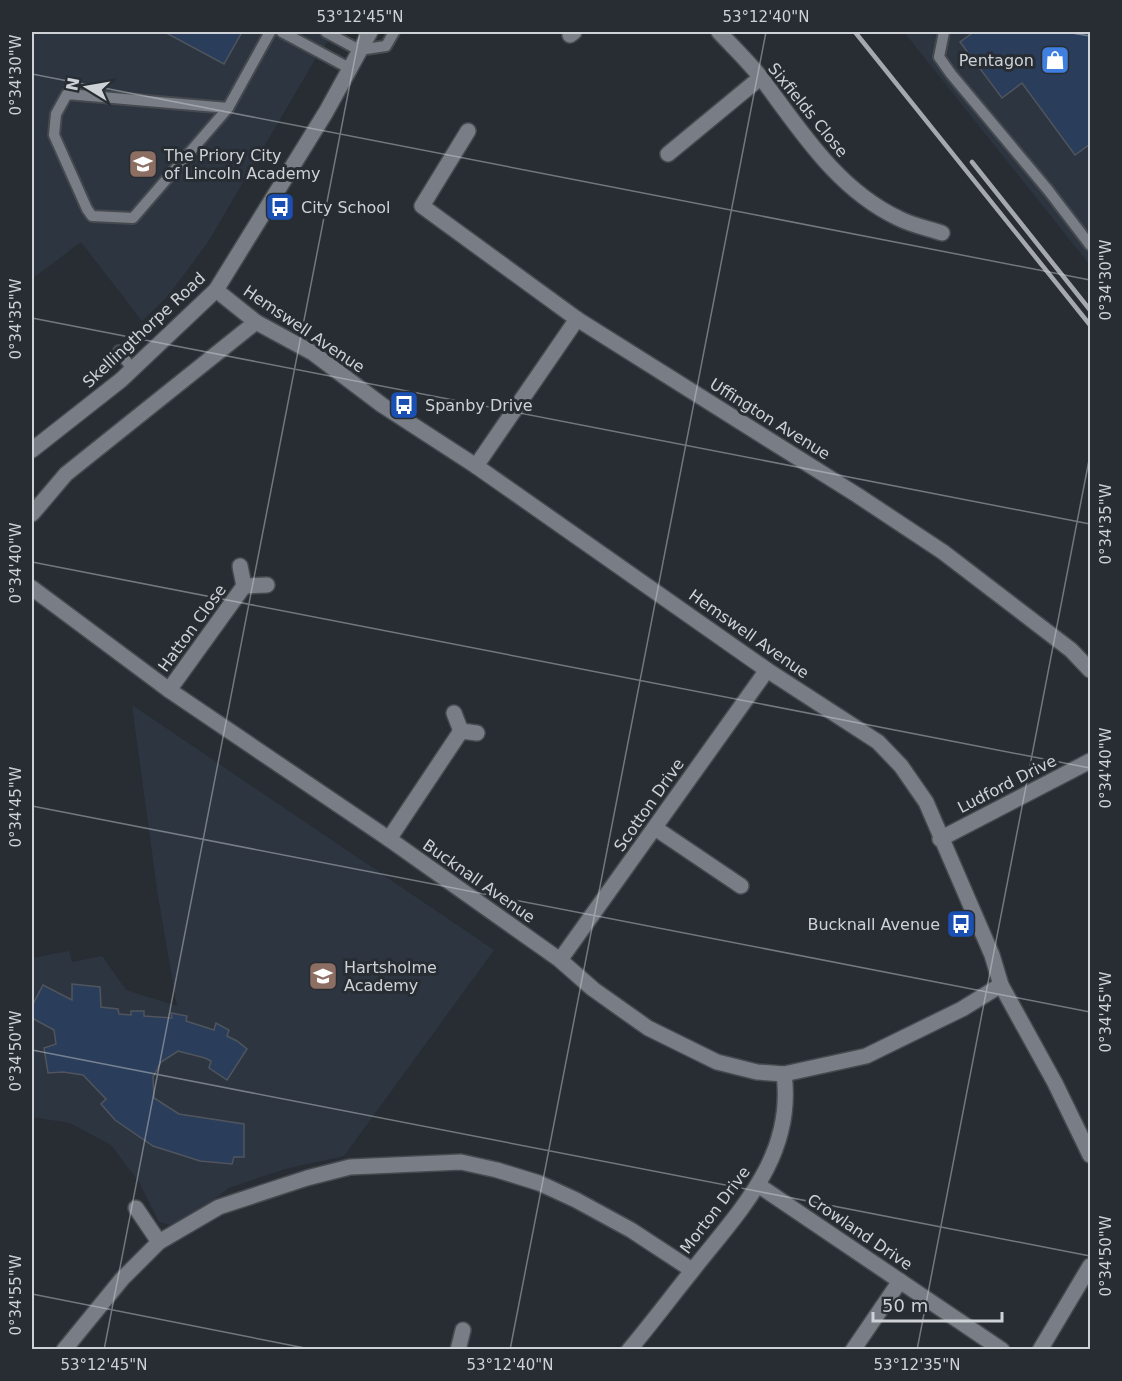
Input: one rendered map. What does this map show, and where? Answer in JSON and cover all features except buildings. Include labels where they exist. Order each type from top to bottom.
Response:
[{"type":"street","name":"Skellingthorpe Road","points":[[32,450],[121,380],[216,290],[326,112],[370,32]]},
{"type":"street","name":"Sixfields Close","points":[[719,32],[760,78],[793,124],[836,173],[863,197],[899,219],[942,232]]},
{"type":"street","points":[[668,154],[760,78]]},
{"type":"street","name":"Uffington Avenue","points":[[468,131],[423,206],[577,319],[857,495],[943,552],[1071,650],[1090,670]]},
{"type":"street","name":"Hemswell Avenue","points":[[216,290],[256,322],[313,353],[382,405],[476,466],[767,670],[878,742],[901,766],[926,802],[992,955],[1001,985],[1055,1083],[1090,1155]]},
{"type":"street","points":[[476,466],[577,319]]},
{"type":"street","points":[[32,514],[66,474],[256,322]]},
{"type":"street","points":[[240,566],[244,586],[267,585]]},
{"type":"street","name":"Hatton Close","points":[[169,690],[244,586]]},
{"type":"street","name":"Bucknall Avenue","points":[[32,588],[169,690],[389,839],[560,960],[593,989],[648,1028],[717,1062],[757,1072],[784,1074],[866,1056],[962,1009],[1001,985]]},
{"type":"street","name":"Scotton Drive","points":[[560,960],[767,670]]},
{"type":"street","points":[[389,839],[469,732],[454,713]]},
{"type":"street","name":"Ludford Drive","points":[[940,838],[1090,761]]},
{"type":"street","points":[[655,828],[741,886]]},
{"type":"street","name":"Morton Drive","points":[[629,1350],[734,1220],[771,1162],[780,1134],[787,1096],[784,1074]]},
{"type":"street","points":[[64,1350],[122,1279],[159,1242],[219,1207],[307,1178],[350,1167],[461,1162],[496,1170],[539,1183],[576,1200],[631,1230],[692,1270]]},
{"type":"street","name":"Crowland Drive","points":[[758,1185],[1002,1350]]},
{"type":"street","points":[[136,1208],[159,1242]]},
{"type":"street","points":[[1040,1350],[1090,1266]]},
{"type":"street","points":[[853,1350],[900,1281]]},
{"type":"street","points":[[458,1350],[463,1330]]},
{"type":"lane","points":[[228,108],[67,94],[56,114],[54,135],[92,216],[133,218],[228,108],[270,32]]},
{"type":"lane","points":[[282,32],[349,68]]},
{"type":"lane","points":[[326,32],[359,50],[386,46],[394,32]]},
{"type":"lane","points":[[944,32],[939,57],[1090,245]]},
{"type":"lane","points":[[119,351],[132,369]]},
{"type":"shaded area","name":"The Priory City of Lincoln Academy","points":[[32,32],[336,32],[320,51],[208,242],[168,296],[142,321],[81,242],[32,279]]},
{"type":"shaded area","points":[[904,32],[1090,32],[1090,265]]},
{"type":"shaded area","name":"Hartsholme Academy","points":[[132,705],[494,950],[344,1156],[285,1169],[228,1188],[190,1219],[170,1225],[159,1222],[139,1182],[111,1145],[70,1123],[32,1117],[32,958],[69,951],[72,962],[102,956],[126,990],[177,1006],[158,896]]},
{"type":"railway","points":[[855,32],[1090,325]]},
{"type":"railway","points":[[972,162],[1090,310]]},
{"type":"place","name":"Pentagon","points":[[1055,60]]},
{"type":"place","name":"The Priory City of Lincoln Academy","points":[[143,164]]},
{"type":"place","name":"City School","points":[[280,207]]},
{"type":"place","name":"Spanby Drive","points":[[404,405]]},
{"type":"place","name":"Bucknall Avenue","points":[[961,924]]},
{"type":"place","name":"Hartsholme Academy","points":[[323,976]]}]
